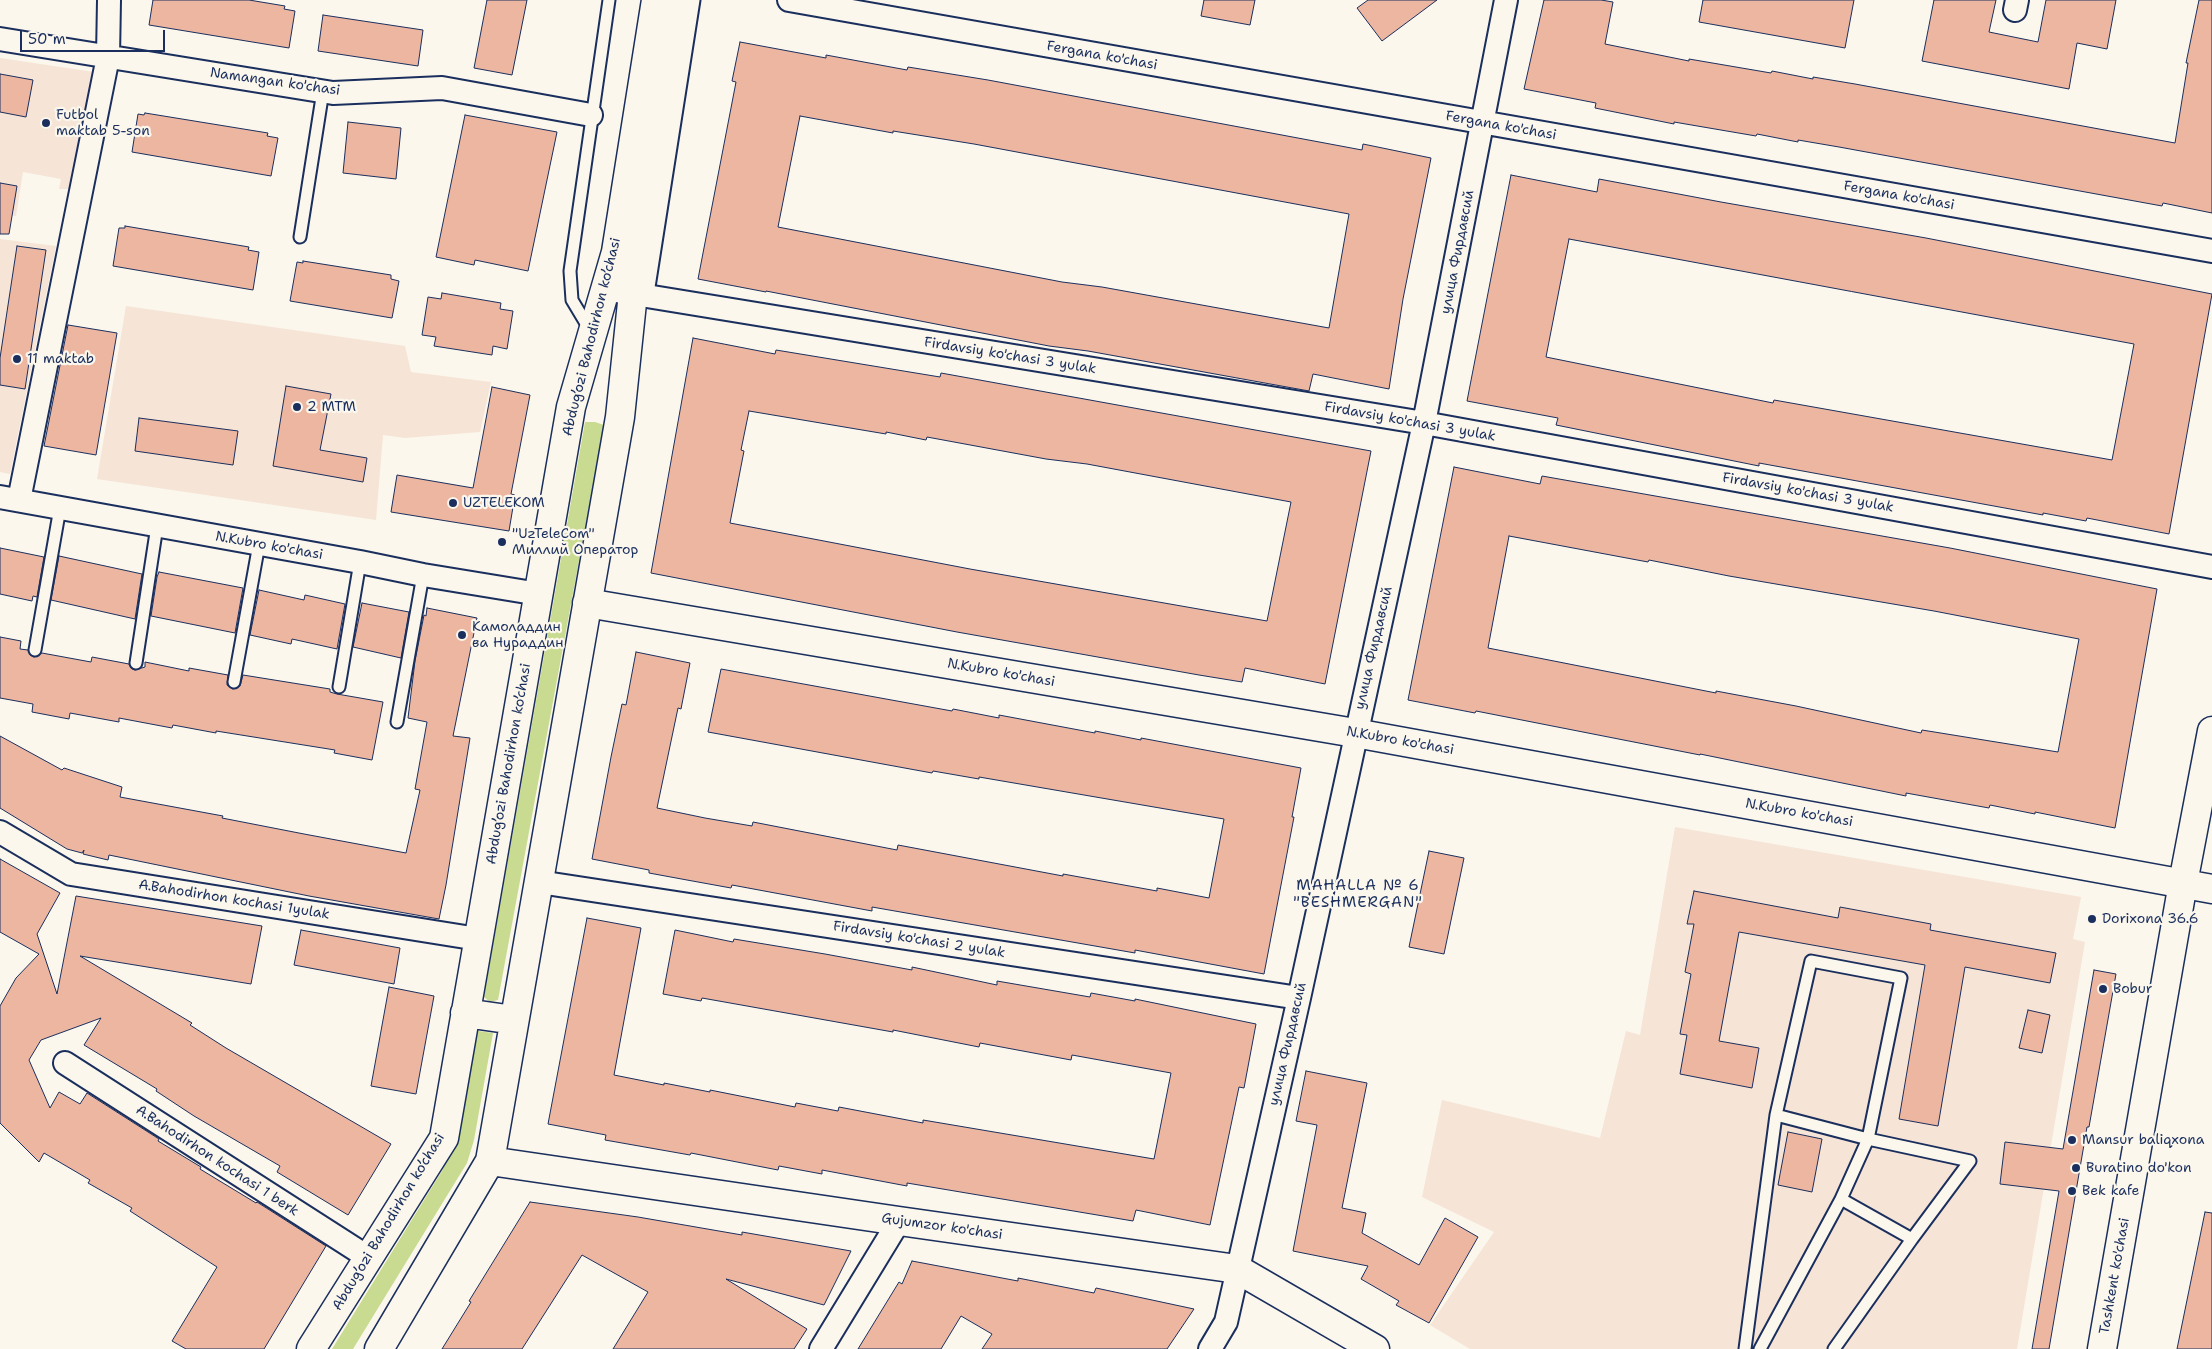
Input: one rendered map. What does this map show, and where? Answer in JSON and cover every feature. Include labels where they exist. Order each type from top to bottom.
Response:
[{"type":"street","points":[[9,499],[108,57],[109,0]]},
{"type":"street","name":"Abdug’ozi Bahodirhon ko’chasi","points":[[311,1349],[444,1138],[571,407],[616,252],[656,0]]},
{"type":"street","name":"Abdug’ozi Bahodirhon ko’chasi","points":[[379,1349],[490,1161],[620,416],[641,308],[638,245],[678,0]]},
{"type":"street","name":"Fergana ko'chasi","points":[[789,0],[2212,251]]},
{"type":"street","name":"улица Фирдавсий","points":[[1210,1349],[1226,1322],[1299,998],[1355,733],[1424,423],[1484,123],[1506,0]]},
{"type":"street","name":"Namangan ko'chasi","points":[[0,39],[333,93],[442,88],[591,115]]},
{"type":"street","name":"Firdavsiy ko'chasi 3 yulak","points":[[605,289],[641,308],[1424,423],[2212,567]]},
{"type":"street","name":"N.Kubro ko'chasi","points":[[9,499],[424,575],[539,594]]},
{"type":"street","name":"N.Kubro ko'chasi","points":[[587,603],[1355,733],[2212,889]]},
{"type":"street","name":"Tashkent ko'chasi","points":[[2102,1349],[2183,883],[2212,731]]},
{"type":"street","name":"A.Bahodirhon kochasi 1yulak","points":[[0,832],[72,874],[478,939]]},
{"type":"street","name":"Firdavsiy ko'chasi 2 yulak","points":[[538,882],[1299,998]]},
{"type":"street","points":[[466,1013],[514,1020]]},
{"type":"street","name":"A.Bahodirhon kochasi 1 berk","points":[[65,1063],[369,1258]]},
{"type":"street","name":"Gujumzor ko'chasi","points":[[490,1161],[1237,1269],[1375,1349]]},
{"type":"street","points":[[822,1349],[899,1221]]},
{"type":"lane","points":[[592,335],[572,300],[570,270],[609,0]]},
{"type":"lane","points":[[641,308],[694,0]]},
{"type":"lane","points":[[300,237],[323,91]]},
{"type":"lane","points":[[35,650],[60,508]]},
{"type":"lane","points":[[136,663],[157,526]]},
{"type":"lane","points":[[234,682],[259,544]]},
{"type":"lane","points":[[339,688],[360,562]]},
{"type":"lane","points":[[397,722],[424,575]]},
{"type":"lane","points":[[1745,1349],[1776,1114],[1811,961],[1901,978],[1868,1139],[1841,1199],[1760,1349]]},
{"type":"lane","points":[[1776,1114],[1868,1139],[1970,1161],[1834,1349]]},
{"type":"lane","points":[[1841,1199],[1912,1239]]},
{"type":"shaded area","name":"Futbol maktab 5-son","points":[[0,58],[101,73],[79,189],[59,189],[61,179],[23,172],[16,216],[0,214]]},
{"type":"shaded area","name":"11 maktab","points":[[0,239],[56,246],[10,474],[0,472]]},
{"type":"shaded area","name":"2 MTM","points":[[126,306],[405,346],[411,372],[491,382],[480,432],[405,438],[383,435],[376,520],[97,479]]},
{"type":"shaded area","points":[[1675,827],[2081,897],[2073,939],[2085,942],[2017,1349],[1470,1349],[1430,1325],[1494,1232],[1422,1197],[1442,1100],[1600,1138],[1626,1031],[1640,1035]]},
{"type":"green space","points":[[585,422],[595,422],[604,425],[498,1000],[490,1002],[484,997]]},
{"type":"green space","points":[[478,1031],[493,1033],[474,1140],[467,1163],[353,1349],[332,1349],[442,1171],[454,1145]]},
{"type":"building","points":[[153,0],[249,0],[285,6],[284,9],[295,11],[289,48],[149,25]]},
{"type":"building","points":[[487,0],[527,0],[512,75],[474,68]]},
{"type":"building","points":[[1204,0],[1255,0],[1250,25],[1201,16]]},
{"type":"building","points":[[1368,0],[1437,0],[1382,41],[1357,8]]},
{"type":"building","points":[[1544,0],[1601,0],[1613,2],[1605,44],[1689,61],[1689,59],[1771,73],[1772,71],[1813,79],[1813,77],[1855,84],[2175,143],[2188,63],[2186,63],[2199,0],[2212,0],[2212,213],[2163,203],[2162,206],[1798,140],[1798,142],[1757,134],[1756,136],[1674,122],[1674,124],[1595,108],[1596,103],[1524,89]]},
{"type":"building","points":[[1703,0],[1854,0],[1845,48],[1699,22]]},
{"type":"building","points":[[1934,0],[1996,0],[1989,32],[2038,42],[2046,0],[2116,0],[2107,49],[2077,43],[2069,89],[1922,61]]},
{"type":"building","points":[[323,15],[423,30],[418,66],[318,51]]},
{"type":"building","points":[[740,42],[826,58],[826,55],[907,70],[908,67],[988,80],[1362,150],[1363,144],[1431,158],[1403,299],[1389,389],[1313,374],[1309,391],[1088,351],[1049,346],[698,279],[736,82],[732,81]],"holes":[[[800,116],[893,133],[893,131],[974,144],[1349,214],[1329,328],[1102,287],[1062,282],[778,227]]]},
{"type":"building","points":[[0,74],[33,80],[26,117],[0,112]]},
{"type":"building","points":[[145,113],[268,133],[267,136],[278,138],[271,176],[132,152],[138,114],[144,115]]},
{"type":"building","points":[[465,115],[557,132],[528,271],[475,260],[474,265],[436,257]]},
{"type":"building","points":[[348,122],[401,128],[396,179],[343,173]]},
{"type":"building","points":[[1511,175],[1597,192],[1599,179],[1926,238],[2212,294],[2169,534],[2087,518],[2086,521],[2043,513],[2043,515],[1759,463],[1759,466],[1556,425],[1558,418],[1467,401]],"holes":[[[1569,239],[2134,344],[2112,460],[1774,400],[1773,403],[1546,357]]]},
{"type":"building","points":[[0,183],[17,186],[9,234],[0,234]]},
{"type":"building","points":[[125,226],[249,247],[248,250],[259,252],[253,290],[113,266],[119,228],[125,228]]},
{"type":"building","points":[[17,246],[46,250],[25,389],[0,385],[0,358]]},
{"type":"building","points":[[303,261],[391,275],[391,279],[399,281],[392,318],[290,301],[297,262],[303,263]]},
{"type":"building","points":[[442,293],[501,303],[500,309],[513,311],[507,349],[493,346],[492,355],[434,346],[436,337],[422,335],[428,297],[441,299]]},
{"type":"building","points":[[68,325],[117,333],[96,455],[44,446]]},
{"type":"building","points":[[693,338],[775,354],[776,350],[940,377],[941,373],[1371,451],[1325,684],[1245,668],[1242,682],[1199,675],[957,632],[651,573]],"holes":[[[749,411],[886,434],[886,432],[926,440],[927,437],[1046,459],[1087,464],[1291,502],[1267,621],[970,569],[730,523],[744,451],[741,450]]]},
{"type":"building","points":[[286,386],[331,394],[320,450],[367,458],[363,482],[273,466]]},
{"type":"building","points":[[492,387],[530,395],[511,494],[515,495],[509,531],[391,512],[397,475],[473,488]]},
{"type":"building","points":[[139,418],[238,431],[233,465],[135,451]]},
{"type":"building","points":[[1454,467],[1540,484],[1542,476],[1950,548],[2157,589],[2115,828],[1990,805],[1989,808],[1906,793],[1906,796],[1700,754],[1476,711],[1475,713],[1408,700]],"holes":[[[1509,536],[1648,562],[1649,560],[2079,639],[2058,752],[1922,730],[1921,733],[1796,706],[1716,691],[1716,693],[1488,648]]]},
{"type":"building","points":[[0,548],[44,557],[37,597],[33,596],[32,601],[0,594]]},
{"type":"building","points":[[59,556],[142,574],[135,619],[51,600]]},
{"type":"building","points":[[159,572],[243,588],[235,633],[151,616]]},
{"type":"building","points":[[259,590],[304,600],[305,595],[345,604],[337,649],[292,639],[291,644],[250,635]]},
{"type":"building","points":[[362,603],[409,612],[401,658],[353,647]]},
{"type":"building","points":[[427,608],[477,618],[453,736],[470,738],[439,919],[309,896],[109,855],[108,860],[83,854],[84,850],[82,853],[67,849],[0,808],[0,736],[62,770],[64,768],[122,787],[120,797],[406,853],[420,790],[415,789],[427,722],[408,718],[415,661]]},
{"type":"building","points":[[0,637],[21,641],[20,649],[28,650],[30,655],[34,657],[42,653],[91,662],[92,657],[129,664],[135,670],[145,667],[145,662],[189,671],[189,668],[228,675],[227,685],[233,689],[240,686],[243,675],[330,689],[330,692],[337,694],[383,702],[372,760],[334,753],[335,750],[216,731],[216,733],[173,725],[172,728],[119,718],[119,722],[70,713],[69,719],[32,712],[33,704],[0,698]]},
{"type":"building","points":[[636,652],[690,663],[681,709],[678,708],[657,808],[705,818],[752,826],[753,822],[897,850],[898,845],[1063,876],[1063,874],[1157,891],[1157,888],[1209,898],[1224,819],[979,777],[979,779],[933,771],[932,773],[708,732],[721,669],[952,711],[953,709],[999,718],[999,715],[1095,733],[1095,731],[1141,740],[1141,738],[1301,768],[1292,817],[1294,817],[1264,974],[1135,950],[1135,953],[872,907],[872,911],[732,885],[731,888],[649,873],[649,870],[592,859],[622,704],[626,705]]},
{"type":"building","points":[[1429,851],[1464,858],[1444,954],[1409,947]]},
{"type":"building","points":[[0,859],[60,893],[37,934],[57,994],[76,896],[262,926],[251,984],[80,956],[192,1023],[190,1025],[226,1048],[391,1144],[348,1215],[277,1172],[280,1166],[194,1116],[156,1091],[157,1089],[84,1045],[101,1018],[41,1040],[29,1060],[50,1108],[59,1092],[80,1104],[87,1093],[159,1139],[158,1141],[201,1167],[200,1169],[257,1202],[326,1246],[264,1349],[186,1349],[172,1341],[217,1267],[130,1211],[132,1208],[88,1183],[90,1180],[44,1153],[39,1162],[0,1123],[0,1006],[16,978],[39,954],[0,932]]},
{"type":"building","points":[[1694,891],[1838,918],[1840,907],[1931,924],[1930,930],[2056,953],[2050,983],[1965,967],[1938,1126],[1899,1119],[1925,965],[1739,932],[1719,1041],[1759,1048],[1752,1088],[1680,1074],[1687,1035],[1680,1034],[1691,974],[1685,972],[1694,924],[1687,924]]},
{"type":"building","points":[[587,918],[641,928],[614,1075],[664,1085],[664,1083],[710,1092],[710,1090],[795,1107],[796,1103],[838,1111],[839,1107],[923,1123],[923,1120],[1154,1159],[1171,1073],[1072,1055],[1071,1060],[980,1043],[979,1047],[893,1030],[893,1032],[702,998],[701,1001],[663,994],[675,930],[733,942],[734,939],[912,970],[912,967],[997,985],[997,981],[1090,997],[1091,993],[1135,1001],[1135,999],[1256,1024],[1244,1088],[1239,1087],[1210,1225],[1136,1210],[1133,1221],[907,1183],[907,1186],[822,1170],[822,1174],[779,1166],[778,1170],[691,1153],[690,1155],[605,1140],[606,1135],[548,1124]]},
{"type":"building","points":[[301,930],[400,948],[394,984],[294,965]]},
{"type":"building","points":[[2094,970],[2116,974],[2089,1127],[2087,1127],[2049,1349],[2032,1349],[2059,1191],[2000,1184],[2005,1142],[2063,1149]]},
{"type":"building","points":[[389,987],[434,996],[416,1094],[371,1086]]},
{"type":"building","points":[[2028,1010],[2050,1015],[2042,1053],[2019,1048]]},
{"type":"building","points":[[1306,1071],[1367,1083],[1342,1208],[1366,1213],[1362,1233],[1419,1265],[1445,1218],[1478,1237],[1429,1323],[1396,1305],[1399,1301],[1361,1279],[1368,1266],[1293,1251],[1317,1125],[1296,1121]]},
{"type":"building","points":[[1788,1132],[1822,1139],[1812,1192],[1778,1185]]},
{"type":"building","points":[[530,1202],[638,1217],[742,1235],[742,1232],[851,1251],[824,1305],[726,1279],[807,1329],[794,1349],[613,1349],[648,1292],[582,1255],[522,1349],[442,1349]]},
{"type":"building","points":[[2205,1212],[2212,1213],[2212,1349],[2177,1349]]},
{"type":"building","points":[[912,1261],[1018,1281],[1018,1278],[1094,1293],[1096,1288],[1194,1309],[1167,1349],[982,1349],[992,1334],[961,1316],[941,1349],[858,1349],[899,1282],[902,1284]]},
{"type":"place","name":"Futbol maktab 5-son","points":[[46,123]]},
{"type":"place","name":"11 maktab","points":[[17,359]]},
{"type":"place","name":"2 MTM","points":[[297,407]]},
{"type":"place","name":"UZTELEKOM","points":[[453,503]]},
{"type":"place","name":"\"UzTeleCom\" Миллий Оператор","points":[[502,542]]},
{"type":"place","name":"Камоладдин ва Нураддин","points":[[462,635]]},
{"type":"place","name":"Dorixona 36.6","points":[[2092,919]]},
{"type":"place","name":"Bobur","points":[[2103,989]]},
{"type":"place","name":"Mansur baliqxona","points":[[2072,1140]]},
{"type":"place","name":"Buratino do'kon","points":[[2076,1168]]},
{"type":"place","name":"Bek kafe","points":[[2072,1191]]},
{"type":"district","name":"MAHALLA № 6 \"BESHMERGAN\"","points":[[1358,894]]}]
